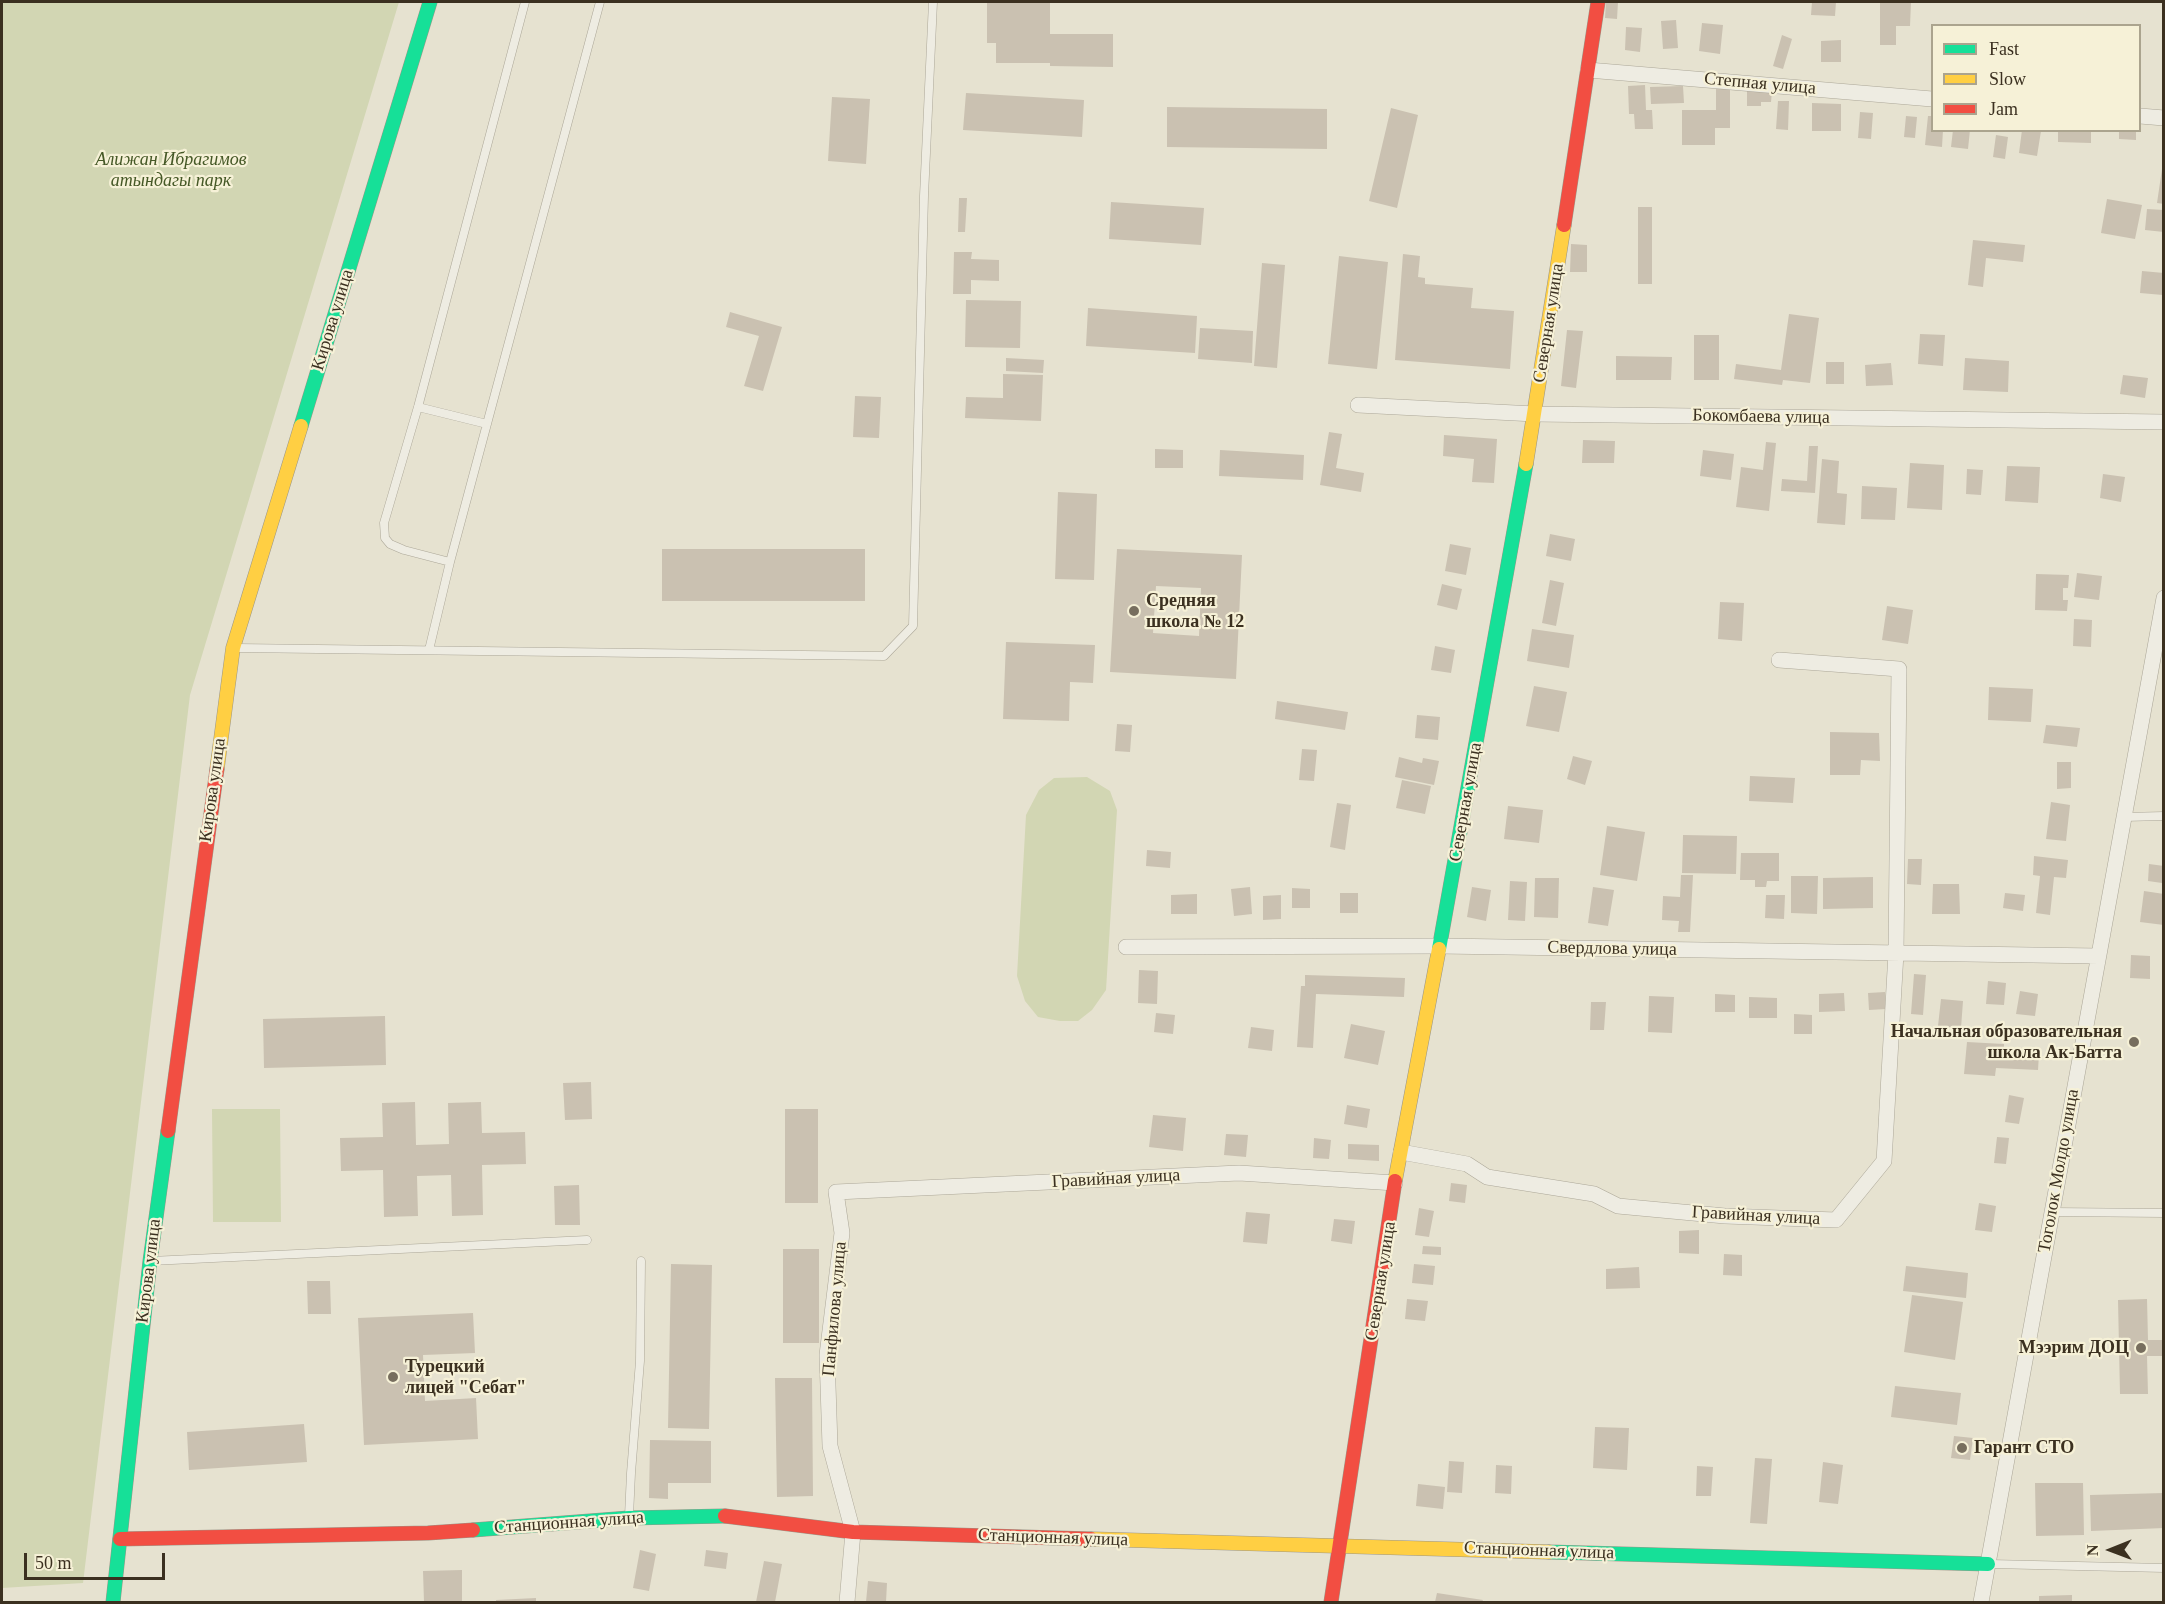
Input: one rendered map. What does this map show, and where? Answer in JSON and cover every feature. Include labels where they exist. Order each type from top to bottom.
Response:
[{"type":"street","name":"Кирова улица","points":[[113,1602],[150,1261],[233,648],[430,2]]},
{"type":"street","name":"Северная улица","points":[[1331,1602],[1395,1184],[1440,946],[1534,414],[1598,2]]},
{"type":"street","name":"Степная улица","points":[[1588,70],[1931,99]]},
{"type":"street","points":[[2141,116],[2163,118]]},
{"type":"street","name":"Бокомбаева улица","points":[[1358,405],[1534,414],[2163,422]]},
{"type":"street","name":"Тоголок Молдо улица","points":[[1981,1602],[2163,598]]},
{"type":"street","points":[[1779,660],[1899,669],[1896,953]]},
{"type":"street","name":"Свердлова улица","points":[[1125,947],[1440,946],[2098,956]]},
{"type":"street","name":"Гравийная улица","points":[[1401,1152],[1467,1164],[1487,1177],[1593,1194],[1617,1206],[1725,1216],[1836,1220],[1884,1161],[1896,953]]},
{"type":"street","name":"Гравийная улица","points":[[836,1192],[1239,1173],[1395,1184]]},
{"type":"street","name":"Панфилова улица","points":[[836,1192],[842,1233],[827,1355],[830,1446],[853,1532],[847,1602]]},
{"type":"street","name":"Станционная улица","points":[[120,1539],[428,1533],[629,1518],[733,1516],[853,1532],[1988,1564]]},
{"type":"lane","points":[[450,562],[390,544],[385,538],[384,523],[418,407],[525,2]]},
{"type":"lane","points":[[429,650],[450,562],[600,2]]},
{"type":"lane","points":[[233,648],[884,656],[913,626],[924,196],[933,2]]},
{"type":"lane","points":[[418,407],[487,424]]},
{"type":"lane","points":[[2124,817],[2163,816]]},
{"type":"lane","points":[[2052,1212],[2163,1213]]},
{"type":"lane","points":[[150,1261],[587,1240]]},
{"type":"lane","points":[[629,1518],[631,1462],[640,1361],[641,1261]]},
{"type":"lane","points":[[1988,1564],[2163,1568]]},
{"type":"green space","name":"Алижан Ибрагимов атындагы парк","points":[[2,2],[399,2],[190,695],[83,1583],[2,1588]]},
{"type":"green space","points":[[1087,777],[1110,791],[1117,810],[1106,990],[1092,1010],[1078,1021],[1060,1021],[1038,1017],[1025,1001],[1017,976],[1026,815],[1039,790],[1054,778]]},
{"type":"green space","points":[[212,1109],[280,1109],[281,1222],[213,1222]]},
{"type":"building","points":[[987,2],[1050,2],[1050,34],[1113,34],[1113,67],[1050,66],[1050,63],[996,63],[996,43],[987,43]]},
{"type":"building","points":[[1606,2],[1618,2],[1617,19],[1605,18]]},
{"type":"building","points":[[1812,2],[1836,2],[1835,16],[1811,15]]},
{"type":"building","points":[[1880,2],[1911,2],[1910,26],[1896,26],[1896,45],[1880,45]]},
{"type":"building","points":[[1676,20],[1678,48],[1663,49],[1661,21]]},
{"type":"building","points":[[1702,23],[1723,25],[1720,54],[1699,51]]},
{"type":"building","points":[[1626,27],[1642,28],[1640,52],[1625,50]]},
{"type":"building","points":[[1782,35],[1792,39],[1783,69],[1773,66]]},
{"type":"building","points":[[1841,40],[1841,62],[1821,62],[1821,41]]},
{"type":"building","points":[[1645,85],[1646,110],[1652,110],[1653,129],[1635,129],[1634,114],[1629,114],[1628,86]]},
{"type":"building","points":[[1683,86],[1684,103],[1651,104],[1650,87]]},
{"type":"building","points":[[1716,88],[1730,88],[1730,128],[1715,128],[1715,145],[1682,145],[1682,110],[1716,110]]},
{"type":"building","points":[[1747,91],[1772,91],[1771,102],[1761,102],[1761,106],[1747,106]]},
{"type":"building","points":[[966,93],[1084,100],[1082,137],[963,130]]},
{"type":"building","points":[[832,97],[870,99],[866,164],[828,161]]},
{"type":"building","points":[[1778,101],[1789,101],[1788,130],[1776,129]]},
{"type":"building","points":[[1812,103],[1841,104],[1841,131],[1812,131]]},
{"type":"building","points":[[1167,107],[1327,109],[1327,149],[1167,147]]},
{"type":"building","points":[[1391,108],[1418,115],[1397,208],[1369,201]]},
{"type":"building","points":[[1860,112],[1873,113],[1871,139],[1858,138]]},
{"type":"building","points":[[1906,116],[1917,117],[1915,138],[1904,137]]},
{"type":"building","points":[[1928,116],[1931,116],[1931,132],[1943,132],[1942,147],[1925,145]]},
{"type":"building","points":[[1953,132],[1970,132],[1968,149],[1951,147]]},
{"type":"building","points":[[2022,132],[2041,132],[2037,156],[2019,153]]},
{"type":"building","points":[[2058,132],[2091,132],[2091,143],[2058,142]]},
{"type":"building","points":[[2119,132],[2136,132],[2136,140],[2119,139]]},
{"type":"building","points":[[1996,135],[2008,137],[2005,159],[1993,157]]},
{"type":"building","points":[[2162,169],[2164,169],[2164,204],[2157,203]]},
{"type":"building","points":[[959,198],[967,198],[965,232],[958,232]]},
{"type":"building","points":[[2107,199],[2142,205],[2135,239],[2101,233]]},
{"type":"building","points":[[1111,202],[1204,208],[1201,245],[1109,239]]},
{"type":"building","points":[[1638,207],[1652,207],[1652,284],[1638,284]]},
{"type":"building","points":[[2147,209],[2164,210],[2164,232],[2145,230]]},
{"type":"building","points":[[1973,240],[2025,245],[2023,262],[1986,258],[1983,287],[1968,285]]},
{"type":"building","points":[[1571,244],[1587,245],[1587,272],[1570,272]]},
{"type":"building","points":[[954,252],[972,252],[971,259],[999,260],[999,281],[971,280],[971,294],[953,294]]},
{"type":"building","points":[[1403,254],[1420,256],[1418,277],[1425,278],[1425,284],[1473,288],[1471,308],[1514,311],[1510,369],[1395,360]]},
{"type":"building","points":[[1339,256],[1388,262],[1377,369],[1328,364]]},
{"type":"building","points":[[1262,263],[1285,265],[1277,368],[1254,366]]},
{"type":"building","points":[[2142,271],[2164,273],[2163,295],[2140,293]]},
{"type":"building","points":[[966,300],[1021,301],[1020,348],[965,347]]},
{"type":"building","points":[[1088,308],[1197,316],[1195,353],[1086,346]]},
{"type":"building","points":[[730,312],[782,327],[763,391],[744,386],[759,336],[726,327]]},
{"type":"building","points":[[1789,314],[1819,318],[1810,383],[1783,380],[1782,385],[1734,379],[1736,364],[1781,370]]},
{"type":"building","points":[[1200,328],[1253,331],[1252,363],[1198,359]]},
{"type":"building","points":[[1567,330],[1583,331],[1576,388],[1561,386]]},
{"type":"building","points":[[1920,334],[1945,335],[1943,366],[1918,364]]},
{"type":"building","points":[[1694,335],[1719,335],[1719,380],[1694,380]]},
{"type":"building","points":[[1616,356],[1672,357],[1671,380],[1616,380]]},
{"type":"building","points":[[1006,358],[1044,360],[1043,373],[1006,371]]},
{"type":"building","points":[[1965,358],[2009,361],[2008,392],[1963,390]]},
{"type":"building","points":[[1826,362],[1844,362],[1844,384],[1826,384]]},
{"type":"building","points":[[1891,363],[1893,385],[1866,386],[1865,365]]},
{"type":"building","points":[[1003,374],[1043,375],[1041,421],[965,418],[966,397],[1003,398]]},
{"type":"building","points":[[2123,375],[2148,378],[2145,398],[2120,394]]},
{"type":"building","points":[[855,396],[881,397],[879,438],[853,437]]},
{"type":"building","points":[[1329,432],[1342,434],[1336,468],[1364,473],[1361,492],[1320,485]]},
{"type":"building","points":[[1444,435],[1497,439],[1494,483],[1472,482],[1474,459],[1443,456]]},
{"type":"building","points":[[1583,440],[1615,441],[1614,463],[1582,463]]},
{"type":"building","points":[[1766,442],[1776,443],[1769,511],[1736,507],[1741,467],[1763,470]]},
{"type":"building","points":[[1809,446],[1818,446],[1815,493],[1781,491],[1782,479],[1807,481]]},
{"type":"building","points":[[1155,449],[1183,450],[1183,468],[1155,468]]},
{"type":"building","points":[[1220,450],[1304,455],[1303,480],[1219,476]]},
{"type":"building","points":[[1703,450],[1734,454],[1731,480],[1700,476]]},
{"type":"building","points":[[1822,459],[1839,461],[1837,493],[1847,494],[1845,525],[1817,523]]},
{"type":"building","points":[[1910,463],[1944,465],[1942,510],[1907,508]]},
{"type":"building","points":[[2007,466],[2040,467],[2038,503],[2005,501]]},
{"type":"building","points":[[1967,469],[1983,470],[1981,495],[1966,494]]},
{"type":"building","points":[[2103,474],[2125,477],[2121,502],[2100,498]]},
{"type":"building","points":[[1862,486],[1897,488],[1895,520],[1861,519]]},
{"type":"building","points":[[1058,492],[1097,494],[1094,580],[1055,579]]},
{"type":"building","points":[[1550,534],[1575,539],[1571,561],[1546,556]]},
{"type":"building","points":[[1450,544],[1471,548],[1466,575],[1445,571]]},
{"type":"building","points":[[662,549],[865,549],[865,601],[662,601]]},
{"type":"building","name":"Средняя школа № 12","points":[[1117,549],[1242,555],[1236,679],[1110,672]],"holes":[[[1156,586],[1201,588],[1199,636],[1153,633]]]},
{"type":"building","points":[[2077,573],[2102,576],[2099,600],[2074,597]]},
{"type":"building","points":[[2036,574],[2069,575],[2068,588],[2063,588],[2063,600],[2068,600],[2067,611],[2035,610]]},
{"type":"building","points":[[1550,580],[1564,583],[1556,626],[1542,623]]},
{"type":"building","points":[[1442,584],[1462,589],[1457,610],[1437,605]]},
{"type":"building","points":[[1720,602],[1744,603],[1742,641],[1718,639]]},
{"type":"building","points":[[1887,606],[1913,610],[1908,644],[1882,640]]},
{"type":"building","points":[[2074,619],[2092,620],[2091,647],[2073,646]]},
{"type":"building","points":[[1532,629],[1574,635],[1569,668],[1527,661]]},
{"type":"building","points":[[1006,642],[1095,645],[1093,683],[1070,682],[1069,721],[1003,719]]},
{"type":"building","points":[[1435,646],[1455,650],[1451,673],[1431,670]]},
{"type":"building","points":[[1534,686],[1567,692],[1559,732],[1526,726]]},
{"type":"building","points":[[1989,687],[2033,689],[2031,722],[1988,720]]},
{"type":"building","points":[[1277,701],[1348,712],[1345,730],[1275,719]]},
{"type":"building","points":[[1417,715],[1440,717],[1438,740],[1415,738]]},
{"type":"building","points":[[1117,724],[1132,725],[1130,752],[1115,751]]},
{"type":"building","points":[[2046,725],[2080,728],[2077,747],[2043,743]]},
{"type":"building","points":[[1830,732],[1879,733],[1880,761],[1861,760],[1860,775],[1830,775]]},
{"type":"building","points":[[1302,749],[1317,750],[1314,781],[1299,780]]},
{"type":"building","points":[[1573,756],[1592,761],[1585,785],[1567,779]]},
{"type":"building","points":[[1399,757],[1422,763],[1423,758],[1439,761],[1434,785],[1395,777]]},
{"type":"building","points":[[2057,762],[2071,762],[2071,788],[2057,789]]},
{"type":"building","points":[[1750,776],[1795,778],[1793,803],[1749,801]]},
{"type":"building","points":[[1402,780],[1431,786],[1425,814],[1396,808]]},
{"type":"building","points":[[2051,802],[2070,805],[2066,841],[2046,839]]},
{"type":"building","points":[[1337,803],[1351,805],[1345,850],[1330,847]]},
{"type":"building","points":[[1508,806],[1543,810],[1539,843],[1504,839]]},
{"type":"building","points":[[1607,826],[1645,832],[1637,881],[1600,875]]},
{"type":"building","points":[[1683,835],[1737,836],[1736,874],[1682,873]]},
{"type":"building","points":[[1147,850],[1171,852],[1170,868],[1146,866]]},
{"type":"building","points":[[1741,853],[1779,853],[1779,881],[1767,881],[1766,887],[1755,887],[1755,880],[1740,880]]},
{"type":"building","points":[[2034,856],[2068,860],[2066,878],[2054,877],[2050,915],[2036,913],[2040,876],[2033,875]]},
{"type":"building","points":[[1908,859],[1922,859],[1921,885],[1907,884]]},
{"type":"building","points":[[2149,864],[2164,866],[2162,883],[2148,881]]},
{"type":"building","points":[[1681,875],[1693,875],[1690,932],[1678,932],[1679,921],[1662,920],[1663,896],[1680,897]]},
{"type":"building","points":[[1791,876],[1818,876],[1817,914],[1791,913]]},
{"type":"building","points":[[1873,877],[1873,908],[1823,909],[1823,878]]},
{"type":"building","points":[[1535,878],[1559,878],[1558,918],[1534,917]]},
{"type":"building","points":[[1510,881],[1527,882],[1525,921],[1508,920]]},
{"type":"building","points":[[1933,884],[1959,884],[1960,914],[1932,914]]},
{"type":"building","points":[[1250,887],[1252,914],[1234,916],[1231,889]]},
{"type":"building","points":[[1472,887],[1491,890],[1486,921],[1467,917]]},
{"type":"building","points":[[1593,887],[1614,890],[1608,926],[1588,923]]},
{"type":"building","points":[[1292,888],[1310,889],[1310,908],[1292,908]]},
{"type":"building","points":[[2144,891],[2164,894],[2164,925],[2140,922]]},
{"type":"building","points":[[1340,893],[1358,893],[1358,913],[1340,913]]},
{"type":"building","points":[[2005,893],[2025,895],[2023,911],[2003,908]]},
{"type":"building","points":[[1197,894],[1197,914],[1171,914],[1171,895]]},
{"type":"building","points":[[1281,895],[1281,919],[1263,920],[1263,896]]},
{"type":"building","points":[[1766,895],[1785,895],[1784,919],[1765,918]]},
{"type":"building","points":[[2131,955],[2150,956],[2150,979],[2130,978]]},
{"type":"building","points":[[1139,970],[1158,971],[1157,1004],[1138,1003]]},
{"type":"building","points":[[1914,974],[1926,975],[1923,1015],[1911,1014]]},
{"type":"building","points":[[1305,975],[1405,978],[1404,997],[1316,994],[1313,1048],[1297,1047],[1301,986],[1305,986]]},
{"type":"building","points":[[1988,981],[2006,983],[2004,1005],[1986,1004]]},
{"type":"building","points":[[2020,991],[2038,994],[2035,1016],[2016,1014]]},
{"type":"building","points":[[1885,992],[1886,1009],[1869,1010],[1868,993]]},
{"type":"building","points":[[1844,993],[1845,1011],[1819,1012],[1819,994]]},
{"type":"building","points":[[1715,994],[1735,995],[1735,1012],[1715,1012]]},
{"type":"building","points":[[1649,996],[1674,997],[1672,1033],[1648,1032]]},
{"type":"building","points":[[1749,997],[1777,998],[1777,1018],[1749,1018]]},
{"type":"building","points":[[1941,999],[1963,1001],[1961,1028],[1938,1026]]},
{"type":"building","points":[[1591,1002],[1606,1002],[1604,1030],[1590,1030]]},
{"type":"building","points":[[1156,1013],[1175,1015],[1173,1034],[1154,1032]]},
{"type":"building","points":[[1794,1014],[1812,1015],[1812,1034],[1794,1034]]},
{"type":"building","points":[[385,1016],[386,1065],[264,1068],[263,1019]]},
{"type":"building","points":[[1351,1024],[1385,1031],[1378,1065],[1344,1058]]},
{"type":"building","points":[[1251,1027],[1274,1030],[1272,1051],[1248,1048]]},
{"type":"building","points":[[1967,1042],[2004,1044],[2004,1052],[2039,1054],[2038,1070],[1996,1068],[1995,1076],[1964,1074]]},
{"type":"building","points":[[591,1082],[592,1119],[565,1120],[563,1083]]},
{"type":"building","points":[[2009,1095],[2024,1098],[2019,1124],[2005,1122]]},
{"type":"building","points":[[415,1102],[416,1145],[449,1144],[448,1103],[481,1102],[482,1133],[525,1132],[526,1164],[482,1165],[483,1215],[452,1216],[451,1175],[417,1176],[418,1216],[384,1217],[383,1170],[341,1171],[340,1138],[383,1137],[382,1103]]},
{"type":"building","points":[[1347,1105],[1370,1109],[1367,1128],[1344,1124]]},
{"type":"building","points":[[785,1109],[818,1109],[818,1203],[785,1203]]},
{"type":"building","points":[[1153,1115],[1186,1118],[1183,1151],[1149,1147]]},
{"type":"building","points":[[1226,1134],[1248,1135],[1246,1157],[1224,1155]]},
{"type":"building","points":[[1997,1137],[2009,1138],[2006,1164],[1994,1163]]},
{"type":"building","points":[[1314,1138],[1331,1140],[1329,1159],[1313,1158]]},
{"type":"building","points":[[1348,1144],[1379,1145],[1379,1161],[1348,1159]]},
{"type":"building","points":[[1451,1183],[1467,1185],[1465,1203],[1449,1201]]},
{"type":"building","points":[[579,1185],[580,1225],[555,1225],[554,1186]]},
{"type":"building","points":[[1979,1203],[1996,1206],[1992,1232],[1975,1230]]},
{"type":"building","points":[[1419,1208],[1434,1211],[1429,1237],[1415,1235]]},
{"type":"building","points":[[1246,1212],[1270,1214],[1267,1244],[1243,1242]]},
{"type":"building","points":[[1334,1219],[1355,1221],[1352,1244],[1331,1241]]},
{"type":"building","points":[[1699,1230],[1699,1254],[1679,1253],[1679,1231]]},
{"type":"building","points":[[1423,1246],[1441,1247],[1441,1255],[1422,1254]]},
{"type":"building","points":[[783,1249],[819,1249],[819,1343],[783,1343]]},
{"type":"building","points":[[1724,1254],[1742,1255],[1742,1276],[1723,1275]]},
{"type":"building","points":[[671,1264],[712,1265],[709,1429],[668,1428]]},
{"type":"building","points":[[1414,1264],[1435,1266],[1433,1285],[1412,1283]]},
{"type":"building","points":[[1906,1266],[1968,1273],[1966,1298],[1903,1291]]},
{"type":"building","points":[[1639,1267],[1640,1288],[1606,1289],[1606,1269]]},
{"type":"building","points":[[307,1281],[330,1281],[331,1314],[308,1314]]},
{"type":"building","points":[[1912,1295],[1963,1302],[1955,1360],[1904,1352]]},
{"type":"building","points":[[1407,1299],[1428,1301],[1425,1321],[1405,1319]]},
{"type":"building","name":"Мээрим ДОЦ","points":[[2147,1299],[2148,1340],[2164,1340],[2164,1356],[2147,1356],[2148,1394],[2120,1394],[2118,1300]]},
{"type":"building","name":"Турецкий лицей \"Себат\"","points":[[473,1313],[475,1353],[423,1355],[425,1401],[476,1398],[478,1439],[364,1445],[358,1318]]},
{"type":"building","points":[[775,1378],[812,1378],[813,1496],[777,1497]]},
{"type":"building","points":[[1895,1386],[1961,1393],[1957,1425],[1891,1417]]},
{"type":"building","points":[[304,1424],[307,1462],[189,1470],[187,1432]]},
{"type":"building","points":[[1595,1427],[1629,1428],[1627,1470],[1593,1468]]},
{"type":"building","name":"Гарант СТО","points":[[1954,1436],[1973,1438],[1970,1460],[1951,1458]]},
{"type":"building","points":[[650,1440],[711,1441],[711,1483],[668,1483],[668,1499],[649,1498]]},
{"type":"building","points":[[1755,1458],[1772,1459],[1767,1524],[1750,1523]]},
{"type":"building","points":[[1449,1461],[1464,1462],[1462,1493],[1447,1492]]},
{"type":"building","points":[[1823,1462],[1843,1465],[1838,1504],[1819,1502]]},
{"type":"building","points":[[1496,1465],[1512,1466],[1511,1494],[1495,1493]]},
{"type":"building","points":[[1697,1466],[1713,1467],[1711,1496],[1696,1496]]},
{"type":"building","points":[[2035,1483],[2083,1483],[2084,1535],[2036,1536]]},
{"type":"building","points":[[1418,1484],[1445,1487],[1443,1509],[1416,1506]]},
{"type":"building","points":[[2164,1493],[2164,1528],[2091,1531],[2090,1495]]},
{"type":"building","points":[[640,1550],[656,1554],[649,1591],[633,1588]]},
{"type":"building","points":[[706,1550],[728,1553],[726,1569],[704,1566]]},
{"type":"building","points":[[764,1561],[782,1564],[775,1602],[756,1602]]},
{"type":"building","points":[[462,1570],[462,1602],[424,1602],[423,1571]]},
{"type":"building","points":[[868,1581],[887,1583],[886,1602],[866,1602]]},
{"type":"building","points":[[1437,1593],[1483,1600],[1482,1602],[1435,1602]]},
{"type":"building","points":[[2072,1595],[2072,1602],[2039,1602],[2039,1596]]},
{"type":"building","points":[[536,1598],[536,1602],[496,1602],[496,1600]]},
{"type":"traffic: fast","points":[[301,426],[430,2]]},
{"type":"traffic: fast","points":[[1439,949],[1526,464]]},
{"type":"traffic: fast","points":[[113,1602],[150,1261],[168,1131]]},
{"type":"traffic: fast","points":[[473,1530],[629,1518],[725,1516]]},
{"type":"traffic: fast","points":[[1549,1552],[1988,1564]]},
{"type":"traffic: slow","points":[[1526,464],[1564,225]]},
{"type":"traffic: slow","points":[[217,769],[233,648],[301,426]]},
{"type":"traffic: slow","points":[[1395,1181],[1439,949]]},
{"type":"traffic: slow","points":[[1091,1539],[1549,1552]]},
{"type":"traffic: jam","points":[[1564,225],[1598,2]]},
{"type":"traffic: jam","points":[[168,1131],[217,769]]},
{"type":"traffic: jam","points":[[1331,1602],[1395,1181]]},
{"type":"traffic: jam","points":[[725,1516],[853,1532],[1091,1539]]},
{"type":"traffic: jam","points":[[120,1539],[428,1533],[473,1530]]},
{"type":"place","name":"Средняя школа № 12","points":[[1134,611]]},
{"type":"place","name":"Начальная образовательная школа Ак-Батта","points":[[2134,1042]]},
{"type":"place","name":"Мээрим ДОЦ","points":[[2141,1348]]},
{"type":"place","name":"Турецкий лицей \"Себат\"","points":[[393,1377]]},
{"type":"place","name":"Гарант СТО","points":[[1962,1448]]}]
